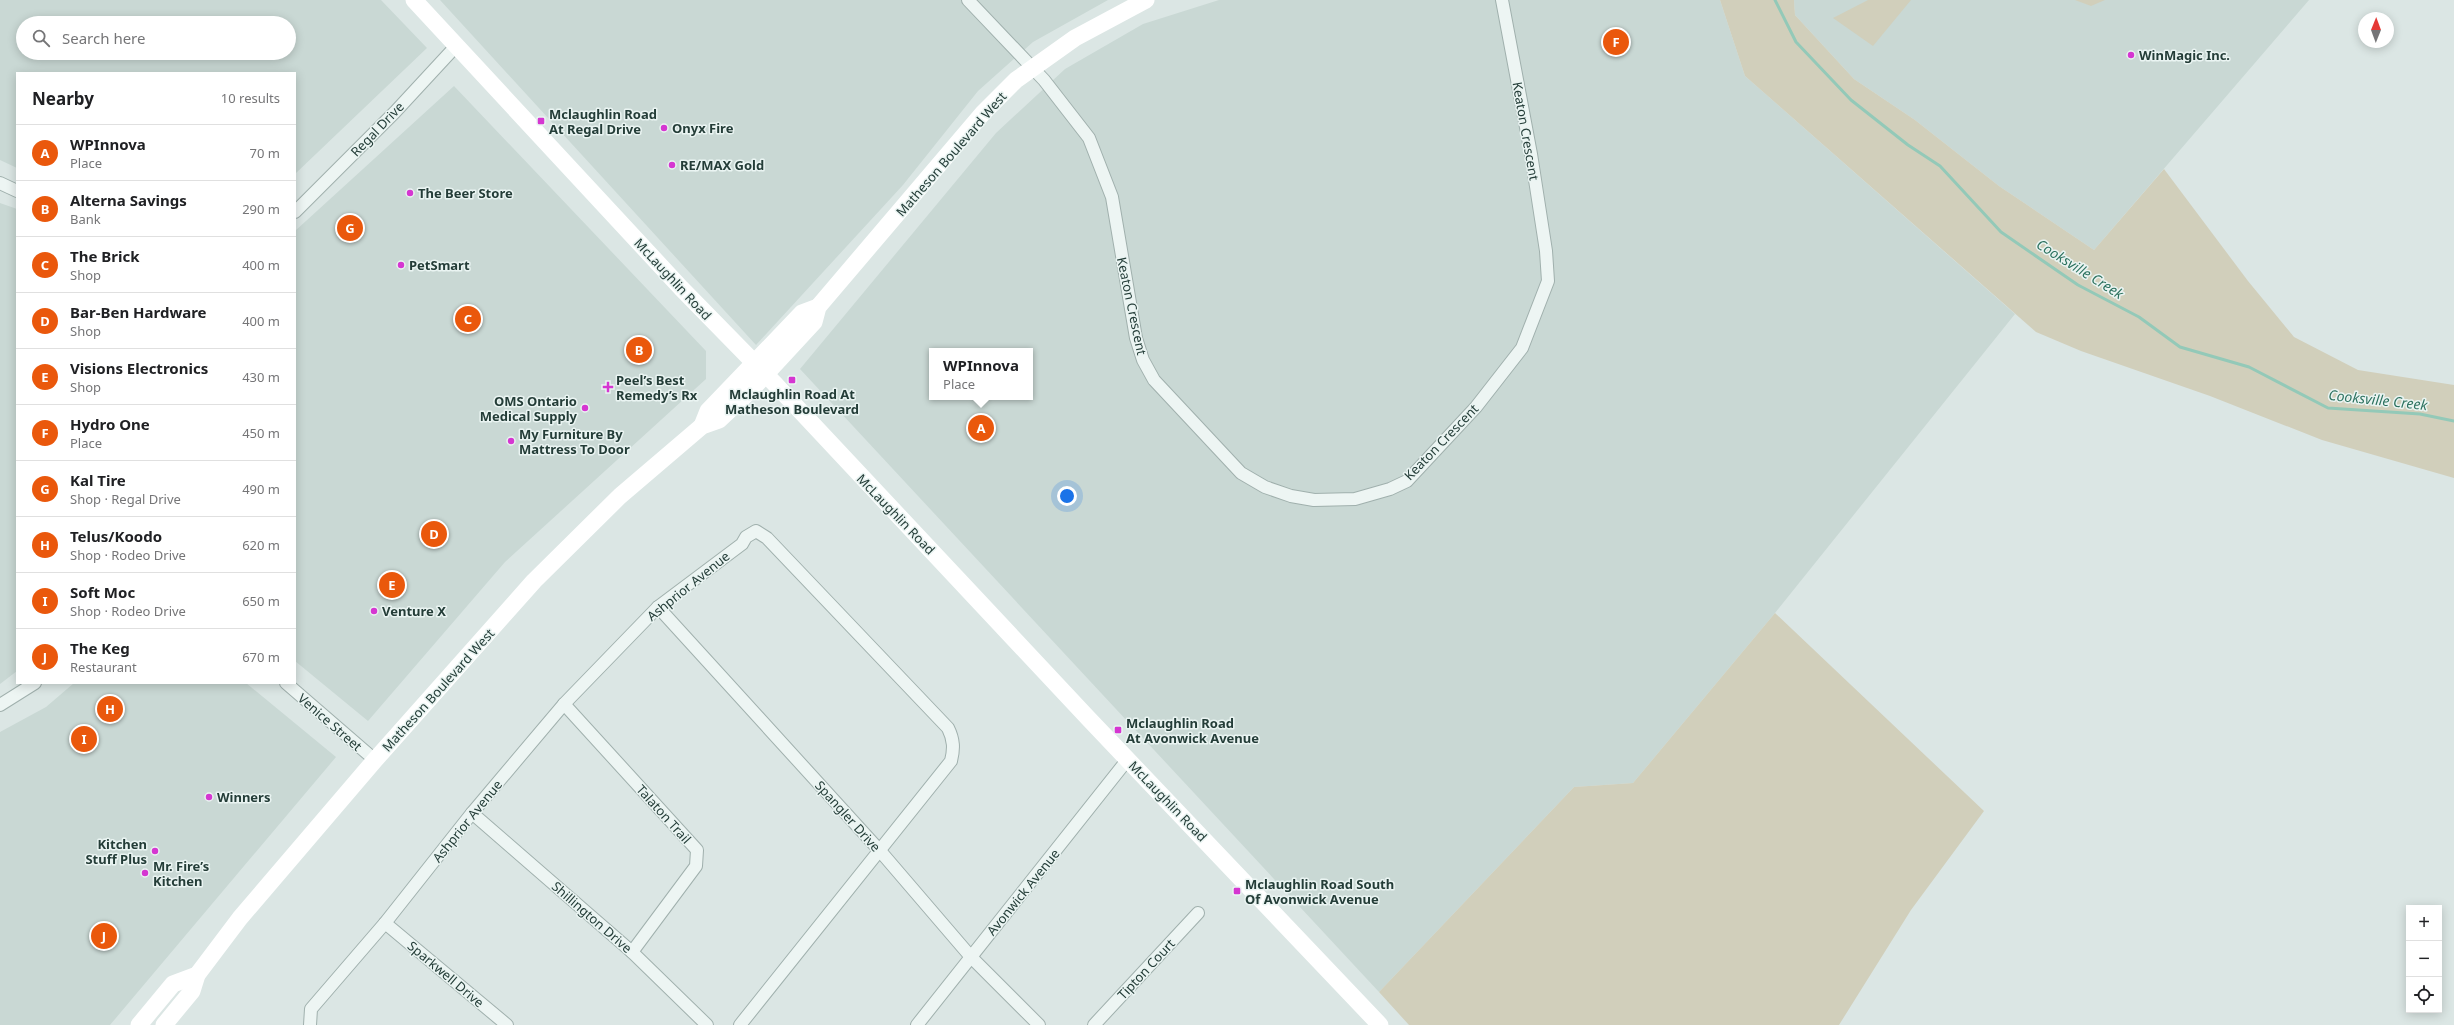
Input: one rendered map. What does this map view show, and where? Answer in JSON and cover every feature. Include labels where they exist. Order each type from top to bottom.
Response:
[{"type":"street","name":"McLaughlin Road","points":[[414,0],[658,264],[766,376],[1380,1025]]},
{"type":"street","name":"Keaton Crescent","points":[[968,0],[1032,67],[1089,138],[1112,197],[1136,338],[1143,360],[1154,380],[1241,473],[1265,487],[1291,496],[1314,500],[1355,498],[1390,489],[1407,481],[1476,407],[1522,348],[1548,282],[1546,251],[1531,154],[1502,0]]},
{"type":"street","name":"Matheson Boulevard West","points":[[164,1025],[173,1018],[192,991],[196,975],[237,922],[375,760],[534,581],[620,496],[702,426],[719,420],[766,376],[814,322],[818,307],[983,113],[1032,67],[1097,25],[1146,0]]},
{"type":"street","name":"Regal Drive","points":[[296,211],[395,112],[457,45]]},
{"type":"street","points":[[0,183],[16,191]]},
{"type":"street","name":"Matheson Boulevard West","points":[[702,426],[708,410],[802,313],[818,307]]},
{"type":"street","name":"Ashprior Avenue","points":[[310,1025],[312,1009],[385,923],[472,813],[564,704],[658,607],[742,544],[746,537],[756,531],[767,538],[948,728],[953,742],[951,761],[881,852]]},
{"type":"street","name":"Spangler Drive","points":[[658,607],[881,852],[971,957],[1038,1025]]},
{"type":"street","points":[[0,705],[33,684]]},
{"type":"street","name":"Venice Street","points":[[287,684],[375,760]]},
{"type":"street","name":"Talaton Trail","points":[[564,704],[697,850],[696,866],[632,952]]},
{"type":"street","name":"Avonwick Avenue","points":[[917,1025],[1128,759]]},
{"type":"street","name":"Shillington Drive","points":[[472,813],[632,952],[707,1025]]},
{"type":"street","points":[[740,1025],[881,852]]},
{"type":"street","name":"Tipton Court","points":[[1094,1025],[1198,913]]},
{"type":"street","name":"Sparkwell Drive","points":[[385,923],[507,1025]]},
{"type":"street","points":[[139,1025],[173,984],[196,975]]},
{"type":"shaded area","points":[[0,0],[381,0],[427,48],[296,173],[296,72],[16,72],[16,168],[0,160]]},
{"type":"shaded area","points":[[440,0],[1108,0],[1033,42],[978,91],[903,185],[756,345]]},
{"type":"shaded area","points":[[1219,0],[1720,0],[1745,76],[2015,314],[1775,613],[1633,783],[1574,787],[1379,992],[800,369],[996,133],[1065,69],[1143,24]]},
{"type":"shaded area","points":[[1720,0],[1794,0],[1795,15],[1854,79],[1915,120],[1999,186],[2094,250],[2164,169],[2248,281],[2294,337],[2358,370],[2454,385],[2454,478],[2322,440],[2210,396],[2081,351],[2036,332],[1745,76]]},
{"type":"shaded area","points":[[1794,0],[2309,0],[2094,250],[1999,186],[1915,120],[1854,79],[1795,15]]},
{"type":"shaded area","points":[[1868,0],[1911,0],[1873,46],[1833,18]]},
{"type":"shaded area","points":[[2075,0],[2105,0],[2091,6]]},
{"type":"shaded area","points":[[454,86],[706,351],[706,379],[505,562],[368,721],[296,662],[296,230]]},
{"type":"shaded area","points":[[0,203],[16,209],[16,672],[0,684]]},
{"type":"shaded area","points":[[1775,613],[1984,811],[1911,910],[1839,1025],[1409,1025],[1379,992],[1574,787],[1633,783]]},
{"type":"shaded area","points":[[73,684],[247,684],[336,757],[110,1025],[0,1025],[0,732],[46,707]]},
{"type":"waterway","name":"Cooksville Creek","points":[[1775,0],[1796,42],[1851,100],[1908,145],[1940,166],[2001,232],[2078,285],[2139,317],[2180,347],[2249,367],[2328,408],[2420,414],[2454,421]]},
{"type":"place","name":"Hydro One","points":[[1616,42]]},
{"type":"place","name":"WinMagic Inc.","points":[[2131,55]]},
{"type":"place","name":"Mclaughlin Road At Regal Drive","points":[[541,121]]},
{"type":"place","name":"Onyx Fire","points":[[664,128]]},
{"type":"place","name":"RE/MAX Gold","points":[[672,165]]},
{"type":"place","name":"The Beer Store","points":[[410,193]]},
{"type":"place","name":"Kal Tire","points":[[350,228]]},
{"type":"place","name":"PetSmart","points":[[401,265]]},
{"type":"place","name":"The Brick","points":[[468,319]]},
{"type":"place","name":"Alterna Savings","points":[[639,350]]},
{"type":"place","name":"Mclaughlin Road At Matheson Boulevard","points":[[792,380]]},
{"type":"place","name":"Peel’s Best Remedy’s Rx","points":[[608,387]]},
{"type":"place","name":"OMS Ontario Medical Supply","points":[[585,408]]},
{"type":"place","name":"WPInnova","points":[[981,428]]},
{"type":"place","name":"My Furniture By Mattress To Door","points":[[511,441]]},
{"type":"place","name":"Bar-Ben Hardware","points":[[434,534]]},
{"type":"place","name":"Visions Electronics","points":[[392,585]]},
{"type":"place","name":"Venture X","points":[[374,611]]},
{"type":"place","name":"Telus/Koodo","points":[[110,709]]},
{"type":"place","name":"Mclaughlin Road At Avonwick Avenue","points":[[1118,730]]},
{"type":"place","name":"Soft Moc","points":[[84,739]]},
{"type":"place","name":"Winners","points":[[209,797]]},
{"type":"place","name":"Kitchen Stuff Plus","points":[[155,851]]},
{"type":"place","name":"Mr. Fire’s Kitchen","points":[[145,873]]},
{"type":"place","name":"Mclaughlin Road South Of Avonwick Avenue","points":[[1237,891]]},
{"type":"place","name":"The Keg","points":[[104,936]]}]
